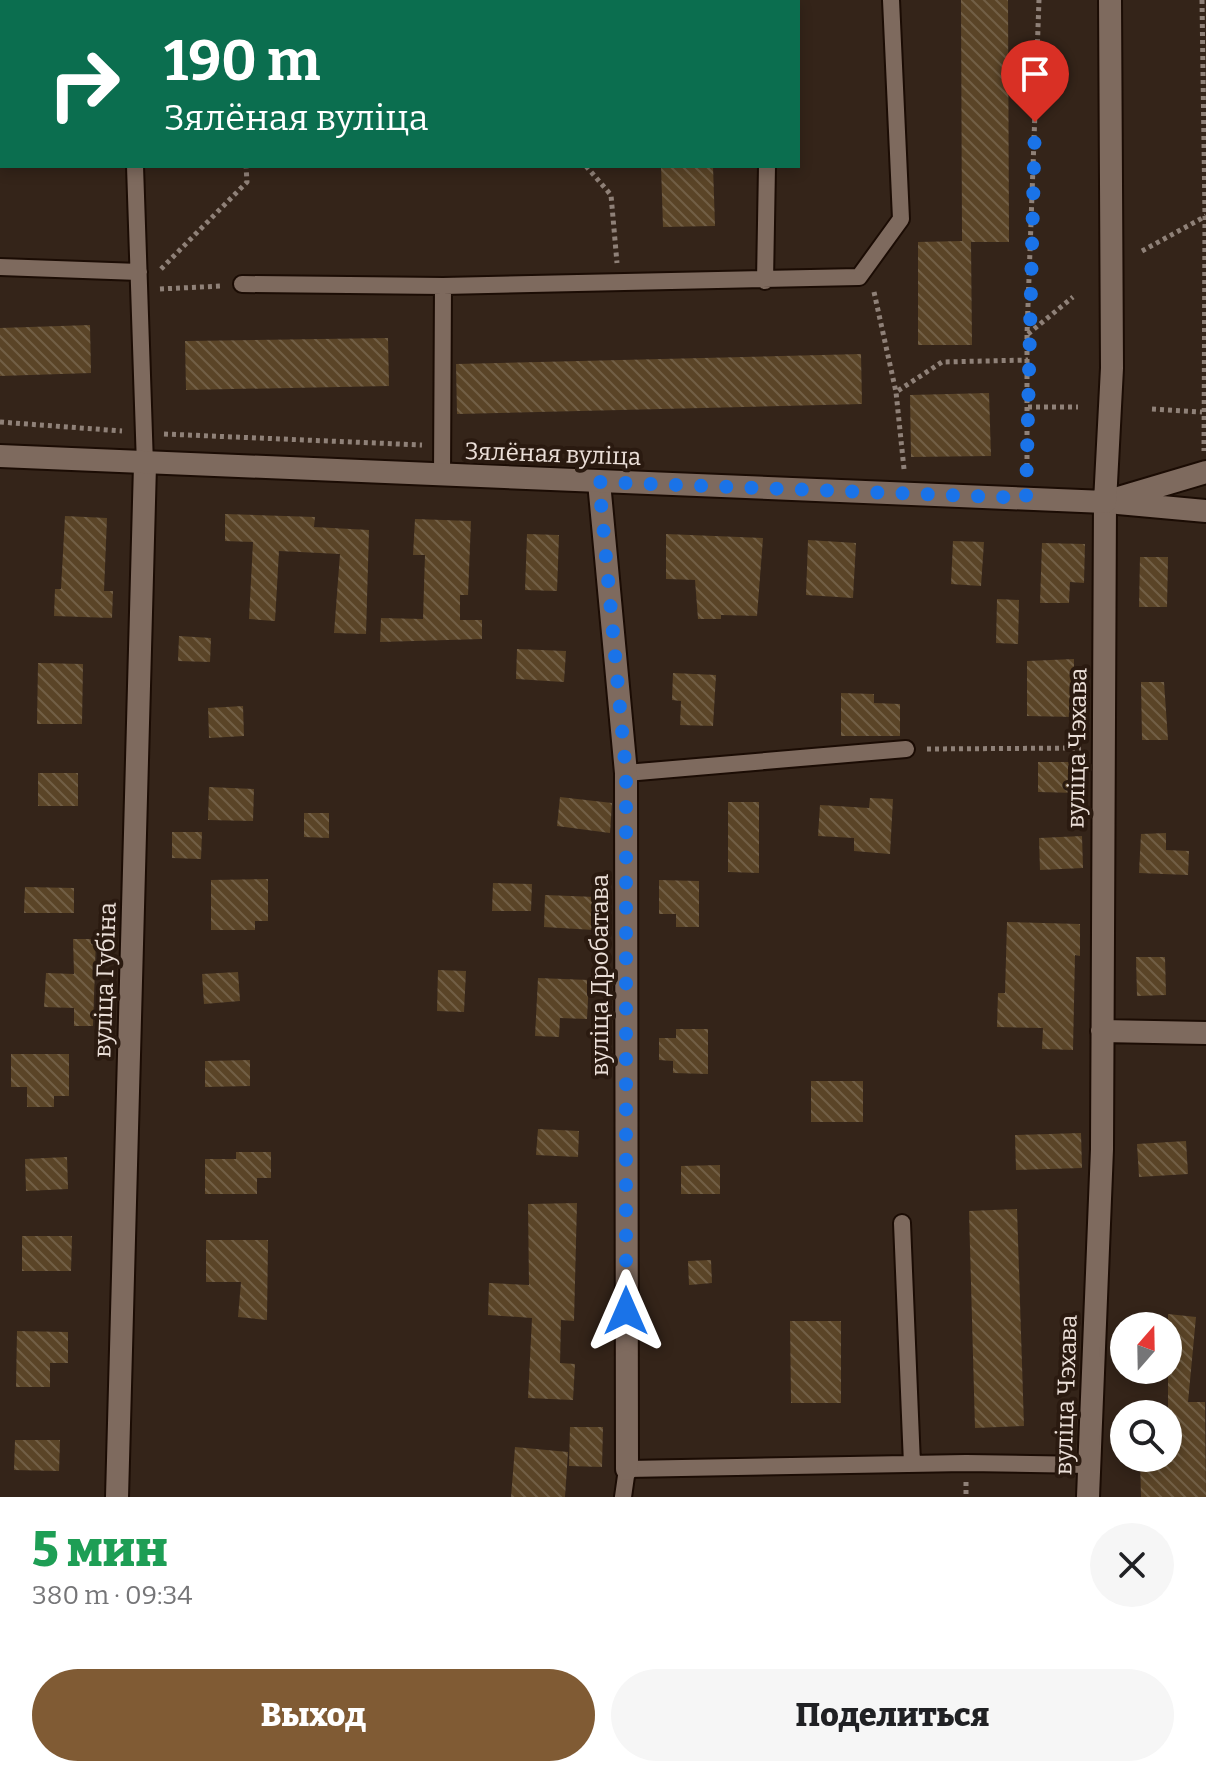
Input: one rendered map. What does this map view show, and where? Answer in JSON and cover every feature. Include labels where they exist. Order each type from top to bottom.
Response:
[{"type":"street","name":"вуліца Чэхава","points":[[1088,1497],[1102,1149],[1105,502],[1112,368],[1110,0]]},
{"type":"street","name":"Зялёная вуліца","points":[[0,456],[145,465],[1026,498],[1206,511]]},
{"type":"street","name":"вуліца Губіна","points":[[117,1497],[145,465]]},
{"type":"street","name":"Зялёная вуліца","points":[[1105,502],[1205,472]]},
{"type":"street","name":"вуліца Дробатава","points":[[599,482],[626,773],[627,1469]]},
{"type":"street","points":[[1102,1031],[1206,1033]]},
{"type":"lane","points":[[242,284],[443,286],[859,277],[901,219],[891,0]]},
{"type":"lane","points":[[135,168],[145,465]]},
{"type":"lane","points":[[765,281],[767,168]]},
{"type":"lane","points":[[0,267],[139,272]]},
{"type":"lane","points":[[442,477],[443,286]]},
{"type":"lane","points":[[626,773],[906,749]]},
{"type":"lane","points":[[902,1223],[912,1464]]},
{"type":"lane","points":[[623,1497],[627,1469],[912,1464],[1089,1465]]},
{"type":"path","points":[[1026,498],[1027,334],[1039,0]]},
{"type":"path","points":[[1202,0],[1206,216],[1205,472]]},
{"type":"path","points":[[140,291],[247,182],[246,168]]},
{"type":"path","points":[[588,168],[611,195],[619,283]]},
{"type":"path","points":[[1142,251],[1206,216]]},
{"type":"path","points":[[868,265],[896,392],[904,472]]},
{"type":"path","points":[[140,291],[242,284]]},
{"type":"path","points":[[1027,334],[1073,297]]},
{"type":"path","points":[[896,392],[942,362],[1028,360]]},
{"type":"path","points":[[1028,407],[1078,407]]},
{"type":"path","points":[[1152,409],[1203,413]]},
{"type":"path","points":[[906,749],[1102,748]]},
{"type":"building","points":[[961,0],[1008,0],[1009,242],[971,242],[972,345],[918,345],[918,242],[962,241]]},
{"type":"building","points":[[661,168],[713,168],[715,226],[663,227]]},
{"type":"building","points":[[90,325],[91,373],[0,376],[0,328]]},
{"type":"building","points":[[388,338],[389,386],[186,390],[185,341]]},
{"type":"building","points":[[861,354],[862,404],[457,414],[456,364]]},
{"type":"building","points":[[989,393],[991,456],[911,457],[910,395]]},
{"type":"building","points":[[225,514],[315,517],[314,527],[369,530],[366,634],[334,633],[340,554],[279,551],[275,621],[249,619],[253,542],[225,541]]},
{"type":"building","points":[[65,516],[107,518],[104,591],[113,591],[112,618],[54,616],[55,589],[61,589]]},
{"type":"building","points":[[415,519],[471,521],[468,595],[460,595],[460,620],[482,620],[482,639],[380,642],[381,618],[423,619],[425,555],[413,555]]},
{"type":"building","points":[[527,534],[559,535],[557,591],[525,590]]},
{"type":"building","points":[[666,534],[763,538],[757,616],[721,615],[721,619],[698,619],[695,580],[666,579]]},
{"type":"building","points":[[808,540],[856,543],[853,598],[806,595]]},
{"type":"building","points":[[953,541],[984,542],[981,586],[951,584]]},
{"type":"building","points":[[1042,543],[1085,544],[1084,583],[1070,582],[1069,603],[1040,603]]},
{"type":"building","points":[[1140,557],[1168,557],[1167,607],[1139,607]]},
{"type":"building","points":[[997,599],[1019,600],[1018,644],[996,643]]},
{"type":"building","points":[[179,636],[211,638],[210,662],[178,661]]},
{"type":"building","points":[[517,649],[566,651],[564,682],[516,679]]},
{"type":"building","points":[[1074,659],[1074,717],[1027,716],[1027,661]]},
{"type":"building","points":[[38,663],[83,664],[82,724],[37,724]]},
{"type":"building","points":[[673,673],[716,675],[713,726],[680,725],[681,701],[672,700]]},
{"type":"building","points":[[1141,682],[1164,682],[1168,740],[1142,740]]},
{"type":"building","points":[[841,693],[874,694],[874,703],[900,704],[900,736],[841,736]]},
{"type":"building","points":[[243,706],[244,736],[209,738],[208,708]]},
{"type":"building","points":[[1038,762],[1078,762],[1077,793],[1038,792]]},
{"type":"building","points":[[38,773],[78,773],[78,806],[38,806]]},
{"type":"building","points":[[209,787],[254,789],[253,821],[208,820]]},
{"type":"building","points":[[560,797],[612,803],[610,833],[557,826]]},
{"type":"building","points":[[870,798],[893,799],[890,854],[854,851],[854,838],[818,836],[820,805],[869,808]]},
{"type":"building","points":[[728,802],[759,802],[759,873],[728,872]]},
{"type":"building","points":[[304,813],[329,813],[329,838],[304,837]]},
{"type":"building","points":[[172,832],[202,832],[201,859],[172,858]]},
{"type":"building","points":[[1166,833],[1166,850],[1189,851],[1188,875],[1139,873],[1141,834]]},
{"type":"building","points":[[1082,836],[1083,868],[1040,870],[1039,838]]},
{"type":"building","points":[[268,879],[268,921],[255,921],[255,930],[211,930],[211,880]]},
{"type":"building","points":[[659,880],[699,881],[699,927],[676,927],[676,914],[659,914]]},
{"type":"building","points":[[493,883],[532,884],[531,911],[492,911]]},
{"type":"building","points":[[25,887],[74,888],[74,913],[24,913]]},
{"type":"building","points":[[545,895],[596,897],[594,930],[544,927]]},
{"type":"building","points":[[1007,922],[1080,924],[1080,956],[1075,955],[1073,1050],[1042,1049],[1043,1028],[997,1027],[998,993],[1005,993]]},
{"type":"building","points":[[73,939],[96,939],[93,1026],[74,1026],[74,1008],[44,1007],[46,973],[74,974]]},
{"type":"building","points":[[1136,957],[1165,957],[1166,995],[1137,996]]},
{"type":"building","points":[[438,970],[466,971],[464,1012],[437,1011]]},
{"type":"building","points":[[238,972],[240,1001],[204,1004],[202,974]]},
{"type":"building","points":[[538,978],[589,980],[587,1019],[560,1018],[559,1037],[535,1036]]},
{"type":"building","points":[[676,1029],[708,1029],[708,1074],[673,1073],[673,1061],[659,1060],[659,1038],[676,1038]]},
{"type":"building","points":[[11,1054],[69,1054],[69,1096],[54,1096],[54,1107],[27,1107],[27,1087],[11,1087]]},
{"type":"building","points":[[250,1060],[250,1086],[205,1087],[205,1061]]},
{"type":"building","points":[[811,1081],[863,1081],[863,1122],[811,1122]]},
{"type":"building","points":[[538,1129],[579,1131],[578,1157],[536,1155]]},
{"type":"building","points":[[1081,1133],[1082,1168],[1016,1170],[1015,1135]]},
{"type":"building","points":[[1186,1141],[1188,1174],[1139,1177],[1137,1144]]},
{"type":"building","points":[[236,1152],[271,1152],[271,1178],[257,1178],[257,1194],[205,1194],[205,1159],[236,1159]]},
{"type":"building","points":[[67,1157],[68,1189],[26,1191],[25,1159]]},
{"type":"building","points":[[720,1165],[720,1194],[681,1194],[681,1166]]},
{"type":"building","points":[[577,1203],[574,1321],[561,1320],[560,1363],[575,1364],[573,1400],[528,1398],[532,1318],[488,1315],[489,1283],[529,1285],[528,1204]]},
{"type":"building","points":[[1017,1209],[1024,1426],[975,1428],[969,1211]]},
{"type":"building","points":[[22,1236],[72,1236],[71,1271],[22,1271]]},
{"type":"building","points":[[206,1240],[268,1240],[267,1320],[238,1317],[241,1282],[206,1282]]},
{"type":"building","points":[[711,1260],[712,1283],[689,1285],[688,1261]]},
{"type":"building","points":[[1182,1316],[1196,1317],[1188,1402],[1205,1402],[1206,1497],[1141,1497],[1140,1472],[1182,1472],[1182,1400],[1168,1400],[1168,1384],[1182,1384]]},
{"type":"building","points":[[790,1321],[841,1321],[841,1403],[791,1403]]},
{"type":"building","points":[[17,1331],[68,1332],[68,1363],[50,1363],[50,1387],[16,1387]]},
{"type":"building","points":[[570,1427],[603,1427],[602,1467],[569,1466]]},
{"type":"building","points":[[15,1440],[60,1440],[59,1471],[14,1470]]},
{"type":"building","points":[[515,1447],[568,1452],[565,1497],[511,1497]]},
{"type":"route","points":[[626,1311],[626,773],[599,482],[1026,498],[1027,334],[1035,122]]}]
